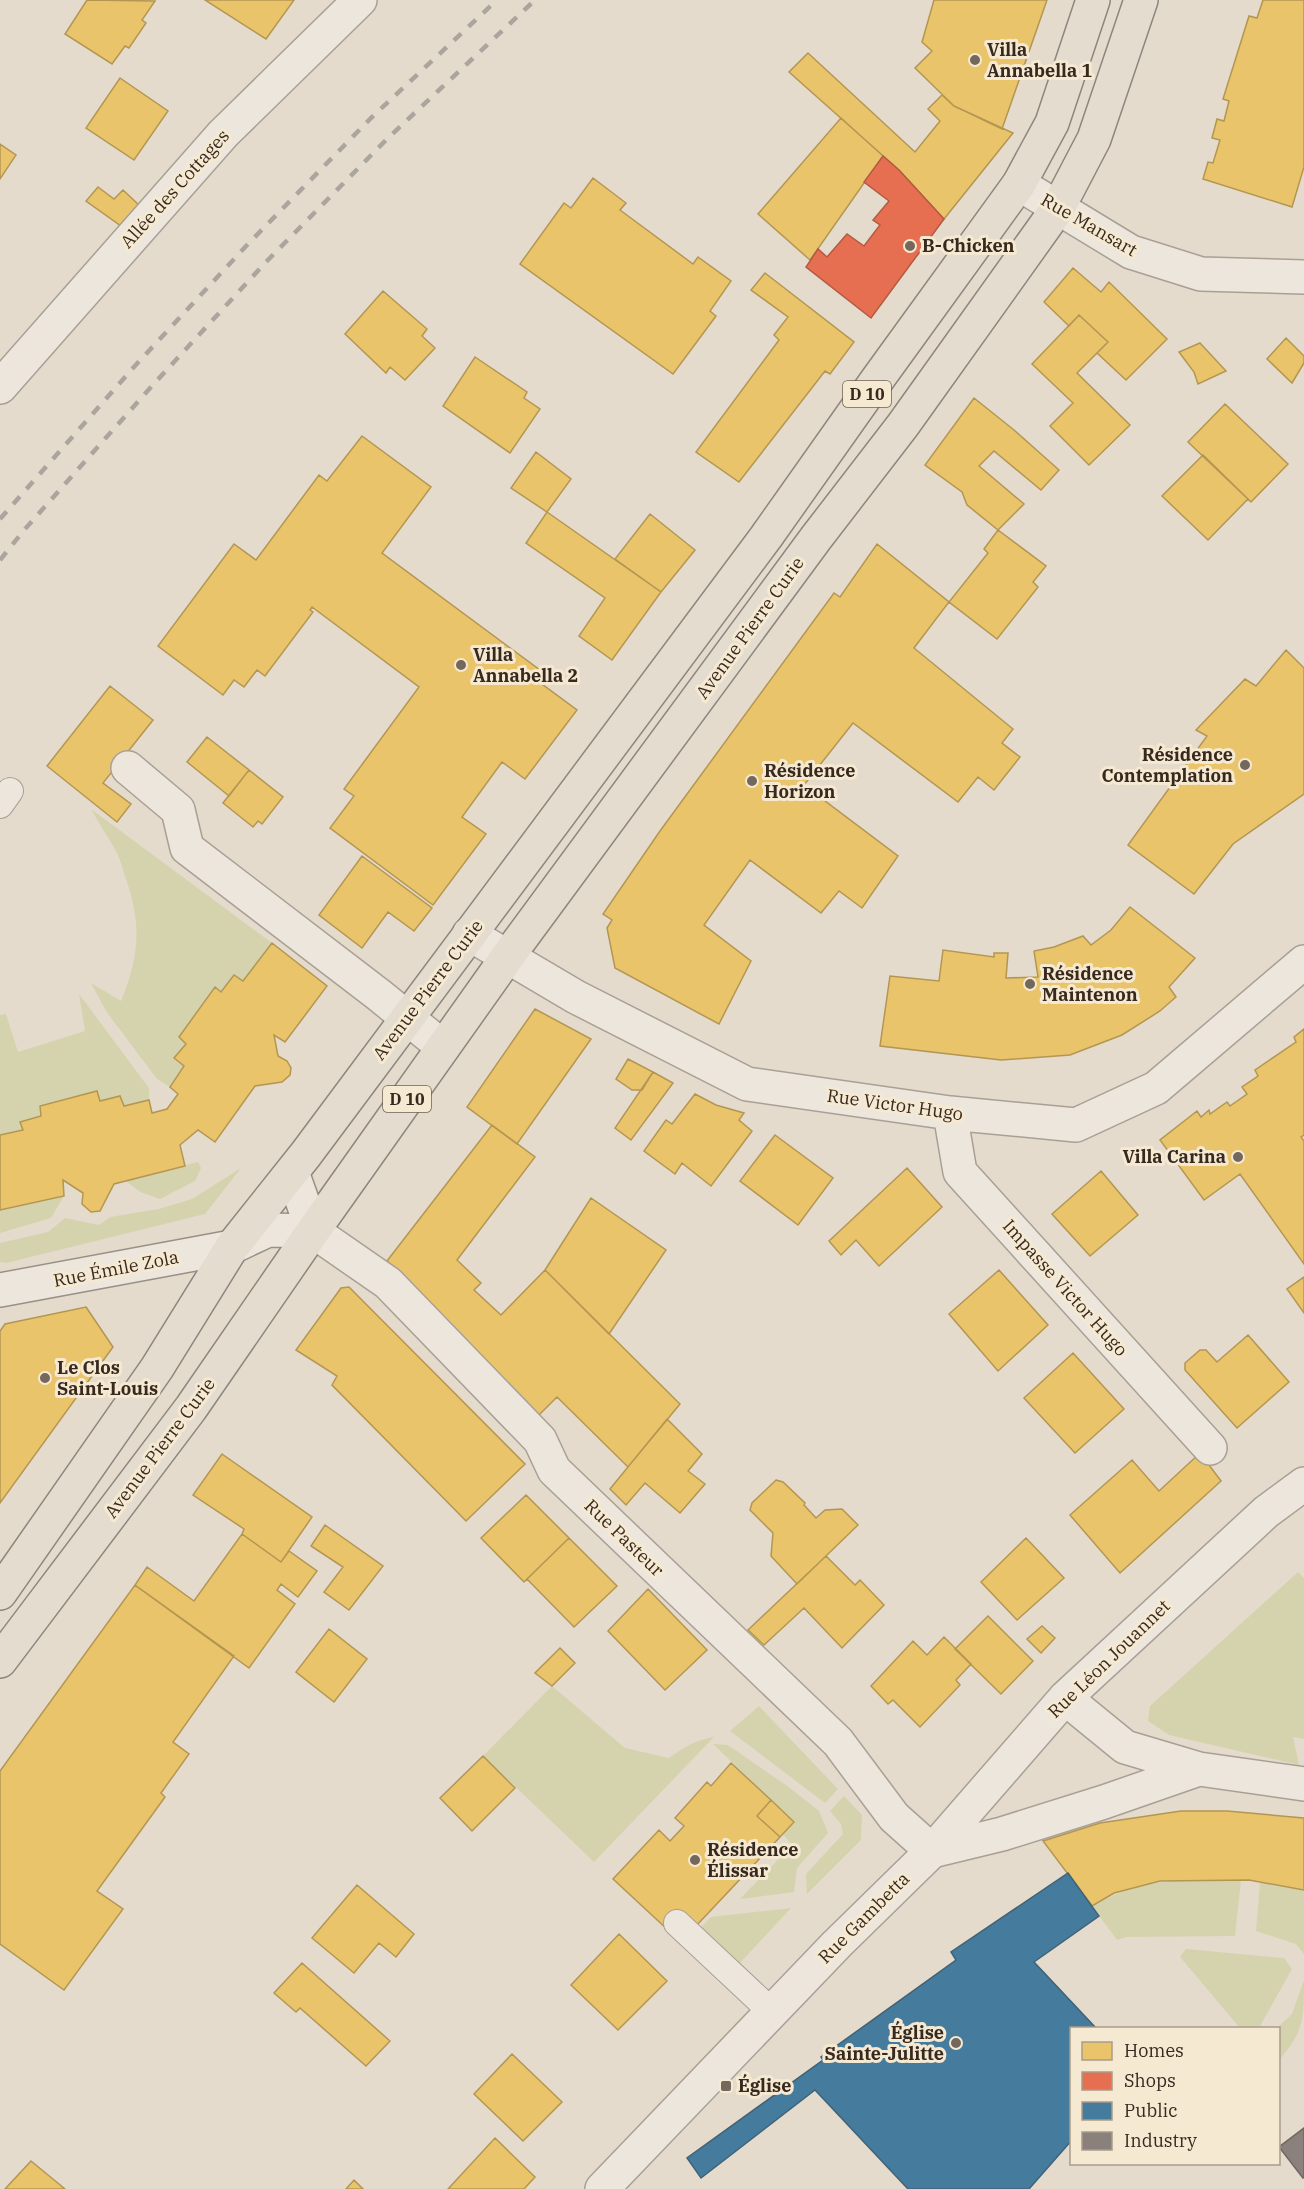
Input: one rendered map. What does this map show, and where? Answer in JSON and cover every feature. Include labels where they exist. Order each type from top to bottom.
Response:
[{"type":"main road","name":"Avenue Pierre Curie","points":[[0,1593],[157,1368],[232,1247],[292,1172],[545,836],[766,537],[1019,184],[1052,123],[1093,0]]},
{"type":"main road","name":"Avenue Pierre Curie","points":[[0,1661],[191,1408],[507,956],[903,425],[1058,208],[1094,139],[1140,0]]},
{"type":"street","name":"Allée des Cottages","points":[[0,387],[224,134],[355,1]]},
{"type":"street","name":"Rue Mansart","points":[[1019,184],[1131,252],[1201,274],[1304,277]]},
{"type":"street","points":[[128,768],[177,810],[187,848],[442,1047]]},
{"type":"street","name":"Rue Victor Hugo","points":[[469,934],[576,997],[747,1083],[950,1113],[1076,1125],[1156,1088],[1304,962]]},
{"type":"street","name":"Impasse Victor Hugo","points":[[950,1113],[960,1172],[1210,1448]]},
{"type":"street","points":[[232,1247],[268,1230],[313,1231],[292,1172]]},
{"type":"street","name":"Rue Pasteur","points":[[313,1231],[388,1283],[540,1440],[554,1470],[838,1742],[894,1817],[932,1851]]},
{"type":"street","name":"Rue Émile Zola","points":[[0,1290],[232,1247]]},
{"type":"street","name":"Rue Léon Jouannet","points":[[932,1851],[1065,1698],[1266,1512],[1304,1484]]},
{"type":"street","points":[[1065,1698],[1125,1747],[1199,1769],[1304,1784]]},
{"type":"street","points":[[932,1851],[1002,1834],[1199,1769]]},
{"type":"street","name":"Rue Gambetta","points":[[602,2189],[772,2012],[932,1851]]},
{"type":"lane","points":[[677,1923],[772,2012]]},
{"type":"shaded area","points":[[91,809],[272,943],[243,981],[234,975],[221,992],[215,987],[179,1037],[186,1044],[175,1058],[184,1066],[170,1087],[157,1079],[106,1011],[91,983],[121,1001],[135,955],[136,926],[131,896],[121,863]]},
{"type":"shaded area","points":[[79,994],[149,1088],[149,1100],[124,1106],[120,1096],[100,1101],[97,1092],[40,1106],[41,1116],[21,1122],[23,1130],[0,1135],[0,1015],[6,1014],[18,1052],[85,1031]]},
{"type":"shaded area","points":[[198,1162],[201,1168],[195,1181],[160,1199],[140,1192],[126,1181]]},
{"type":"shaded area","points":[[241,1168],[205,1214],[6,1263],[0,1262],[0,1243],[48,1232],[65,1218],[99,1225],[110,1217],[159,1209],[192,1199]]},
{"type":"shaded area","points":[[64,1196],[51,1218],[0,1233],[0,1210]]},
{"type":"shaded area","points":[[1298,1572],[1304,1578],[1304,1739],[1293,1737],[1299,1765],[1169,1735],[1148,1721],[1150,1706]]},
{"type":"shaded area","points":[[552,1686],[625,1748],[669,1758],[690,1744],[714,1737],[594,1862],[483,1756]]},
{"type":"shaded area","points":[[759,1706],[838,1789],[825,1803],[730,1731]]},
{"type":"shaded area","points":[[713,1744],[728,1745],[819,1811],[828,1833],[797,1868],[794,1892],[740,1899],[792,1845],[783,1834],[794,1822]]},
{"type":"shaded area","points":[[844,1796],[862,1815],[861,1840],[807,1894],[806,1874],[843,1834],[841,1824],[830,1811]]},
{"type":"shaded area","points":[[1241,1880],[1235,1936],[1126,1937],[1117,1940],[1092,1906],[1136,1887],[1164,1882]]},
{"type":"shaded area","points":[[1260,1882],[1304,1890],[1304,1954],[1296,1944],[1256,1931]]},
{"type":"shaded area","points":[[791,1908],[740,1963],[701,1927],[711,1917]]},
{"type":"shaded area","points":[[1186,1949],[1284,1958],[1292,1969],[1260,2027],[1239,2027],[1180,1957]]},
{"type":"shaded area","points":[[1304,1980],[1301,2024],[1293,2041],[1280,2059],[1280,2027],[1278,2027],[1292,2014]]},
{"type":"building: Homes","points":[[87,0],[155,1],[142,20],[146,23],[129,48],[125,46],[112,64],[65,34]]},
{"type":"building: Homes","points":[[205,0],[294,0],[266,39]]},
{"type":"building: Homes","name":"Villa Annabella 1","points":[[934,0],[1047,0],[1002,129],[954,106],[915,68],[932,51],[922,42]]},
{"type":"building: Homes","points":[[1263,0],[1304,0],[1304,167],[1292,207],[1203,179],[1208,162],[1213,163],[1220,140],[1212,138],[1217,119],[1224,121],[1229,101],[1223,99],[1249,16],[1257,18]]},
{"type":"building: Homes","points":[[808,53],[915,152],[940,121],[928,109],[942,95],[954,106],[1013,133],[944,219],[899,170],[789,72]]},
{"type":"building: Homes","points":[[120,78],[168,111],[134,160],[86,128]]},
{"type":"building: Homes","points":[[841,118],[883,156],[810,260],[758,214]]},
{"type":"building: Homes","points":[[0,144],[16,155],[0,179]]},
{"type":"building: Homes","points":[[593,178],[626,203],[620,210],[693,264],[698,257],[731,281],[710,311],[716,316],[673,374],[520,264],[564,203],[571,208]]},
{"type":"building: Homes","points":[[98,187],[114,199],[123,190],[140,206],[121,226],[86,201]]},
{"type":"building: Homes","points":[[1073,268],[1101,292],[1109,282],[1167,339],[1126,380],[1097,353],[1108,342],[1079,315],[1069,326],[1044,302]]},
{"type":"building: Homes","points":[[765,273],[854,342],[830,374],[825,371],[739,482],[696,452],[779,340],[774,335],[788,317],[751,290]]},
{"type":"building: Homes","points":[[383,291],[427,329],[422,336],[435,348],[405,380],[390,367],[386,373],[345,334]]},
{"type":"building: Homes","points":[[1079,315],[1108,342],[1077,373],[1130,425],[1089,465],[1050,426],[1073,403],[1032,364]]},
{"type":"building: Homes","points":[[1286,338],[1304,356],[1304,363],[1292,383],[1267,359]]},
{"type":"building: Homes","points":[[1200,343],[1226,371],[1198,384],[1194,372],[1179,352]]},
{"type":"building: Homes","points":[[475,357],[527,392],[524,398],[540,409],[510,453],[443,406]]},
{"type":"building: Homes","points":[[974,398],[1059,470],[1041,490],[994,451],[979,466],[1024,504],[998,530],[967,505],[962,492],[925,465]]},
{"type":"building: Homes","points":[[1225,404],[1288,464],[1251,502],[1188,442]]},
{"type":"building: Homes","name":"Villa Annabella 2","points":[[362,436],[431,487],[382,553],[548,676],[542,684],[577,710],[525,779],[502,762],[462,817],[486,834],[433,905],[330,828],[354,796],[344,789],[419,687],[312,607],[310,610],[313,612],[265,676],[257,670],[244,687],[234,680],[223,695],[158,646],[234,544],[256,560],[319,475],[327,481]]},
{"type":"building: Homes","points":[[536,452],[571,479],[547,512],[511,488]]},
{"type":"building: Homes","points":[[1203,455],[1248,499],[1208,540],[1162,496]]},
{"type":"building: Homes","points":[[547,512],[661,592],[612,660],[579,636],[605,598],[526,543]]},
{"type":"building: Homes","points":[[650,514],[695,550],[661,592],[615,559]]},
{"type":"building: Homes","points":[[998,530],[1046,566],[1033,582],[1038,587],[997,639],[949,602],[988,553],[984,549]]},
{"type":"building: Homes","name":"Résidence Horizon","points":[[877,544],[949,602],[914,648],[1013,729],[1002,743],[1020,757],[994,790],[978,777],[958,802],[853,723],[804,785],[898,856],[862,908],[839,891],[821,913],[750,860],[704,925],[751,961],[719,1024],[615,968],[607,928],[612,920],[603,914],[660,831],[834,593],[840,597]]},
{"type":"building: Homes","name":"Résidence Contemplation","points":[[1286,650],[1304,668],[1304,794],[1233,844],[1194,894],[1128,845],[1207,736],[1196,730],[1245,679],[1256,686]]},
{"type":"building: Homes","points":[[110,686],[153,720],[103,783],[131,804],[117,822],[47,766]]},
{"type":"building: Homes","points":[[207,737],[249,770],[229,796],[187,762]]},
{"type":"building: Homes","points":[[249,770],[283,797],[262,824],[258,821],[253,827],[223,803]]},
{"type":"building: Homes","points":[[362,856],[432,908],[414,931],[388,912],[362,948],[319,915]]},
{"type":"building: Homes","name":"Résidence Maintenon","points":[[1130,907],[1195,958],[1169,987],[1176,997],[1160,1011],[1122,1035],[1070,1055],[1001,1060],[880,1046],[890,976],[939,981],[943,950],[994,957],[994,953],[1008,953],[1006,978],[1038,977],[1034,951],[1054,947],[1083,936],[1091,945],[1111,930]]},
{"type":"building: Homes","points":[[272,943],[327,986],[285,1042],[274,1035],[278,1056],[287,1061],[291,1068],[290,1075],[282,1082],[255,1086],[215,1142],[198,1130],[180,1145],[185,1166],[114,1184],[100,1211],[91,1212],[82,1204],[83,1193],[63,1180],[64,1196],[0,1210],[0,1135],[23,1130],[20,1122],[41,1116],[40,1106],[97,1091],[100,1101],[120,1096],[124,1106],[149,1100],[152,1113],[167,1109],[178,1094],[170,1087],[184,1066],[174,1058],[186,1044],[179,1037],[215,987],[221,992],[234,975],[243,981]]},
{"type":"building: Homes","points":[[535,1009],[591,1039],[517,1144],[467,1107]]},
{"type":"building: Homes","name":"Villa Carina","points":[[1304,1029],[1304,1135],[1301,1137],[1304,1141],[1304,1264],[1240,1174],[1204,1200],[1160,1140],[1197,1111],[1201,1117],[1209,1110],[1210,1114],[1227,1102],[1230,1106],[1247,1094],[1242,1087],[1258,1076],[1255,1070],[1296,1042],[1294,1037]]},
{"type":"building: Homes","points":[[628,1059],[653,1072],[642,1090],[632,1090],[616,1079]]},
{"type":"building: Homes","points":[[653,1072],[673,1083],[631,1140],[615,1128]]},
{"type":"building: Homes","points":[[695,1094],[716,1105],[744,1113],[739,1120],[752,1131],[711,1186],[682,1163],[675,1174],[644,1151],[666,1120],[672,1124]]},
{"type":"building: Homes","points":[[492,1125],[535,1157],[457,1260],[481,1283],[474,1290],[501,1315],[545,1270],[680,1404],[628,1467],[557,1397],[538,1416],[387,1261]]},
{"type":"building: Homes","points":[[775,1135],[833,1178],[798,1225],[740,1181]]},
{"type":"building: Homes","points":[[907,1168],[942,1207],[879,1266],[856,1240],[841,1255],[829,1241]]},
{"type":"building: Homes","points":[[1101,1171],[1138,1215],[1090,1256],[1052,1214]]},
{"type":"building: Homes","points":[[591,1198],[666,1250],[609,1334],[545,1270]]},
{"type":"building: Homes","points":[[999,1270],[1048,1325],[998,1371],[949,1314]]},
{"type":"building: Homes","points":[[1304,1277],[1304,1313],[1287,1289]]},
{"type":"building: Homes","points":[[349,1287],[525,1464],[466,1521],[332,1385],[337,1376],[296,1350],[341,1288]]},
{"type":"building: Homes","name":"Le Clos Saint-Louis","points":[[86,1307],[113,1347],[0,1503],[0,1331],[5,1324]]},
{"type":"building: Homes","points":[[1248,1335],[1289,1382],[1237,1428],[1185,1370],[1185,1363],[1200,1350],[1206,1350],[1217,1362]]},
{"type":"building: Homes","points":[[1073,1353],[1124,1409],[1075,1453],[1024,1398]]},
{"type":"building: Homes","points":[[667,1419],[702,1454],[688,1471],[705,1484],[680,1513],[645,1483],[626,1505],[610,1489]]},
{"type":"building: Homes","points":[[1200,1453],[1221,1481],[1120,1573],[1070,1515],[1132,1460],[1159,1491]]},
{"type":"building: Homes","points":[[222,1454],[312,1517],[281,1562],[242,1534],[244,1529],[193,1495]]},
{"type":"building: Homes","points":[[776,1480],[783,1482],[805,1503],[804,1505],[816,1518],[825,1510],[842,1509],[858,1525],[797,1584],[771,1556],[773,1533],[750,1510],[752,1503]]},
{"type":"building: Homes","points":[[526,1495],[569,1538],[524,1582],[481,1538]]},
{"type":"building: Homes","points":[[325,1525],[383,1566],[349,1610],[324,1592],[343,1567],[311,1546]]},
{"type":"building: Homes","points":[[242,1534],[281,1562],[289,1551],[317,1571],[298,1597],[281,1584],[277,1590],[295,1604],[249,1668],[135,1585],[147,1567],[194,1601]]},
{"type":"building: Homes","points":[[569,1538],[617,1586],[574,1627],[527,1579]]},
{"type":"building: Homes","points":[[1026,1538],[1064,1578],[1017,1620],[981,1582]]},
{"type":"building: Homes","points":[[826,1556],[855,1585],[860,1580],[884,1605],[842,1648],[804,1608],[764,1645],[748,1630]]},
{"type":"building: Homes","points":[[135,1585],[234,1656],[173,1742],[189,1754],[161,1793],[165,1797],[97,1891],[123,1909],[64,1990],[0,1944],[0,1771]]},
{"type":"building: Homes","points":[[648,1589],[707,1650],[665,1690],[608,1631]]},
{"type":"building: Homes","points":[[988,1616],[1033,1661],[1001,1694],[955,1649]]},
{"type":"building: Homes","points":[[1042,1626],[1055,1638],[1041,1653],[1027,1639]]},
{"type":"building: Homes","points":[[329,1629],[367,1659],[334,1702],[296,1672]]},
{"type":"building: Homes","points":[[944,1637],[971,1664],[956,1680],[960,1685],[920,1727],[893,1700],[888,1704],[871,1686],[913,1641],[927,1655]]},
{"type":"building: Homes","points":[[560,1648],[575,1663],[552,1686],[535,1673]]},
{"type":"building: Homes","points":[[483,1756],[515,1788],[472,1831],[440,1798]]},
{"type":"building: Homes","name":"Résidence Élissar","points":[[731,1763],[771,1800],[757,1816],[780,1837],[695,1927],[669,1931],[613,1879],[659,1830],[670,1841],[684,1826],[675,1818],[707,1782],[711,1786]]},
{"type":"building: Homes","points":[[771,1800],[794,1822],[780,1837],[757,1816]]},
{"type":"building: Homes","points":[[1181,1811],[1227,1811],[1304,1818],[1304,1890],[1249,1880],[1160,1881],[1114,1893],[1092,1906],[1043,1841],[1100,1823]]},
{"type":"building: Homes","points":[[357,1885],[414,1934],[396,1957],[379,1943],[354,1973],[312,1938]]},
{"type":"building: Homes","points":[[619,1934],[667,1981],[618,2030],[571,1985]]},
{"type":"building: Homes","points":[[302,1963],[390,2041],[366,2066],[300,2008],[296,2012],[274,1993]]},
{"type":"building: Homes","points":[[512,2054],[562,2102],[523,2141],[474,2094]]},
{"type":"building: Homes","points":[[495,2138],[535,2177],[524,2189],[448,2189]]},
{"type":"building: Homes","points":[[31,2161],[59,2184],[65,2189],[5,2189]]},
{"type":"building: Homes","points":[[354,2180],[363,2189],[346,2189]]},
{"type":"building: Shops","points":[[883,156],[944,219],[871,318],[806,267],[818,249],[827,257],[847,234],[864,246],[880,225],[873,220],[889,201],[864,182]]},
{"type":"building: Public","name":"Église Sainte-Julitte","points":[[1068,1873],[1099,1916],[1034,1962],[1095,2027],[1070,2027],[1070,2142],[1029,2189],[908,2189],[815,2090],[701,2178],[687,2158],[823,2060],[821,2057],[956,1960],[951,1952]]},
{"type":"building: Industry","points":[[1304,2128],[1303,2178],[1280,2148]]},
{"type":"railway","points":[[0,519],[133,368],[248,244],[371,118],[497,0]]},
{"type":"railway","points":[[0,560],[151,387],[266,262],[388,138],[535,0]]},
{"type":"place","name":"Villa Annabella 1","points":[[975,60]]},
{"type":"place","name":"B-Chicken","points":[[910,246]]},
{"type":"place","name":"Villa Annabella 2","points":[[461,665]]},
{"type":"place","name":"Résidence Contemplation","points":[[1245,765]]},
{"type":"place","name":"Résidence Horizon","points":[[752,781]]},
{"type":"place","name":"Résidence Maintenon","points":[[1030,984]]},
{"type":"place","name":"Villa Carina","points":[[1238,1157]]},
{"type":"place","name":"Le Clos Saint-Louis","points":[[45,1378]]},
{"type":"place","name":"Résidence Élissar","points":[[695,1860]]},
{"type":"place","name":"Église Sainte-Julitte","points":[[956,2043]]},
{"type":"place","name":"Église","points":[[726,2086]]}]
